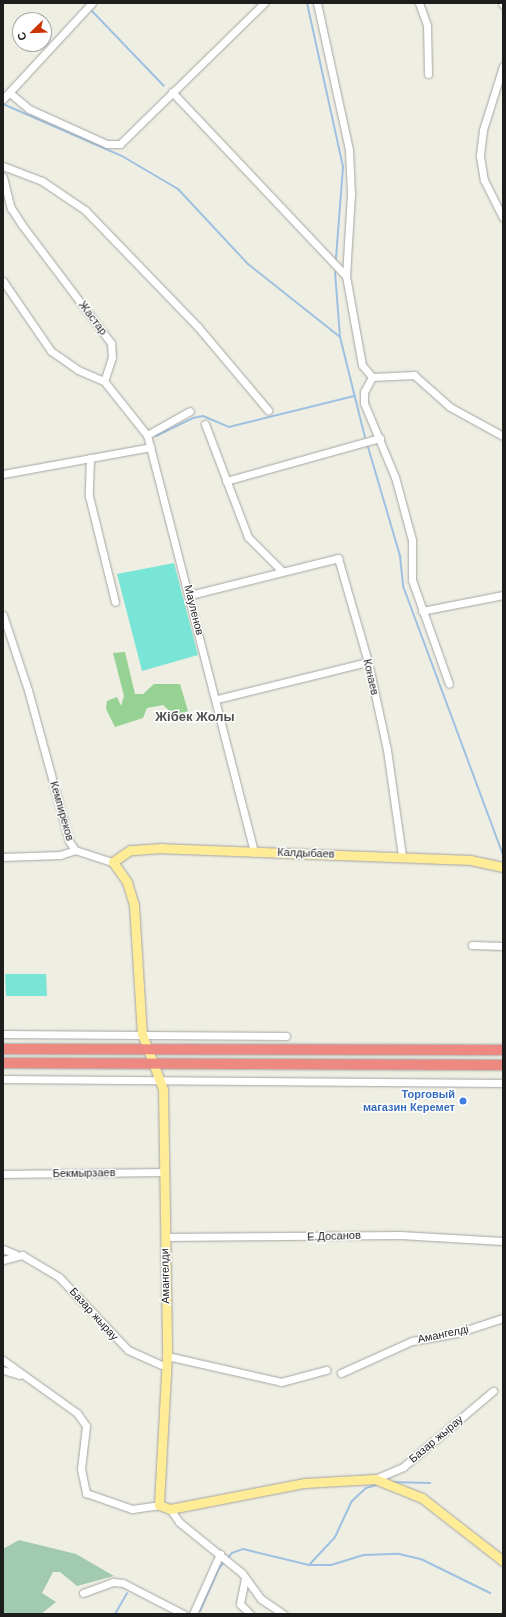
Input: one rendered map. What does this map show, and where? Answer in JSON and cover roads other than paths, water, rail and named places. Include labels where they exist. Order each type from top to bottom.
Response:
[{"type":"highway","points":[[3,1049],[501,1050],[500,1065],[3,1063]]},
{"type":"main road","name":"Калдыбаев","points":[[113,862],[124,852],[137,849],[402,856],[471,860],[503,867]]},
{"type":"main road","points":[[113,862],[126,882],[134,905],[142,1034],[150,1049]]},
{"type":"main road","name":"Амангелди","points":[[150,1049],[160,1079],[164,1172],[167,1356],[159,1505]]},
{"type":"main road","points":[[159,1505],[170,1509],[304,1483],[375,1479],[422,1498],[503,1561]]},
{"type":"street","points":[[3,99],[92,3]]},
{"type":"street","points":[[10,93],[29,109],[107,144],[120,144],[264,3]]},
{"type":"street","points":[[317,3],[349,150],[351,194],[346,276],[362,365],[372,377]]},
{"type":"street","points":[[419,3],[427,25],[428,74]]},
{"type":"street","points":[[503,66],[483,130],[480,156],[484,180],[503,218]]},
{"type":"street","points":[[172,92],[346,276]]},
{"type":"street","points":[[3,166],[42,181],[85,210],[198,327],[268,410]]},
{"type":"street","name":"Жастар","points":[[3,177],[11,208],[22,225],[111,342],[112,357],[104,381]]},
{"type":"street","points":[[3,281],[51,351],[78,370],[104,381]]},
{"type":"street","points":[[372,377],[414,375],[450,407],[503,436]]},
{"type":"street","points":[[372,377],[364,392],[364,403],[380,438],[406,514],[412,540],[412,580],[449,684]]},
{"type":"street","name":"Мауленов","points":[[104,381],[147,435],[151,446],[217,698],[254,852]]},
{"type":"street","points":[[147,435],[190,411]]},
{"type":"street","points":[[205,424],[248,537],[282,571]]},
{"type":"street","points":[[226,481],[380,438]]},
{"type":"street","points":[[3,474],[151,446]]},
{"type":"street","points":[[90,458],[89,496],[115,602]]},
{"type":"street","name":"Конаев","points":[[190,595],[338,558],[368,662],[387,750],[402,856]]},
{"type":"street","points":[[422,611],[503,595]]},
{"type":"street","name":"Кемпиреков","points":[[3,616],[28,690],[69,841],[75,850],[113,862]]},
{"type":"street","points":[[217,698],[368,662]]},
{"type":"street","points":[[3,857],[60,855],[75,850]]},
{"type":"street","points":[[472,946],[503,946]]},
{"type":"street","points":[[3,1034],[286,1036]]},
{"type":"street","points":[[3,1079],[160,1079],[503,1084]]},
{"type":"street","name":"Бекмырзаев","points":[[3,1174],[164,1172]]},
{"type":"street","name":"Е.Досанов","points":[[165,1237],[400,1235],[503,1241]]},
{"type":"street","name":"Базар жырау","points":[[3,1249],[34,1262],[76,1291],[128,1350],[166,1367]]},
{"type":"street","points":[[3,1260],[15,1254]]},
{"type":"street","name":"Амангелді","points":[[341,1373],[412,1341],[503,1318]]},
{"type":"street","points":[[167,1356],[281,1382],[326,1370]]},
{"type":"street","points":[[3,1360],[77,1413],[86,1426],[81,1469],[86,1493],[132,1509],[159,1505]]},
{"type":"street","points":[[3,1370],[27,1378]]},
{"type":"street","name":"Базар жырау","points":[[375,1479],[403,1467],[493,1391]]},
{"type":"street","points":[[170,1509],[179,1522],[220,1554],[245,1578],[261,1599],[283,1614]]},
{"type":"street","points":[[192,1614],[220,1554]]},
{"type":"street","points":[[245,1578],[240,1604],[250,1614]]},
{"type":"street","points":[[83,1593],[113,1582],[123,1583],[183,1614]]},
{"type":"waterway","points":[[307,3],[343,167],[336,259]]},
{"type":"waterway","points":[[91,10],[164,86]]},
{"type":"waterway","points":[[3,104],[122,156],[178,189],[248,264],[340,337]]},
{"type":"waterway","points":[[335,272],[340,337],[365,437]]},
{"type":"waterway","points":[[156,436],[193,418],[203,416],[229,427],[354,396]]},
{"type":"waterway","points":[[368,447],[400,556],[403,586],[503,855]]},
{"type":"waterway","points":[[390,1482],[430,1483]]},
{"type":"waterway","points":[[309,1565],[335,1537],[352,1501],[366,1488],[380,1484]]},
{"type":"waterway","points":[[200,1611],[219,1568],[232,1553],[243,1549],[309,1565],[331,1565],[364,1555],[399,1554],[421,1559],[490,1593]]},
{"type":"waterway","points":[[115,1614],[127,1593]]},
{"type":"place","name":"Торговый магазин Керемет","points":[[463,1101]]},
{"type":"district","name":"Жібек Жолы","points":[[195,717]]}]
